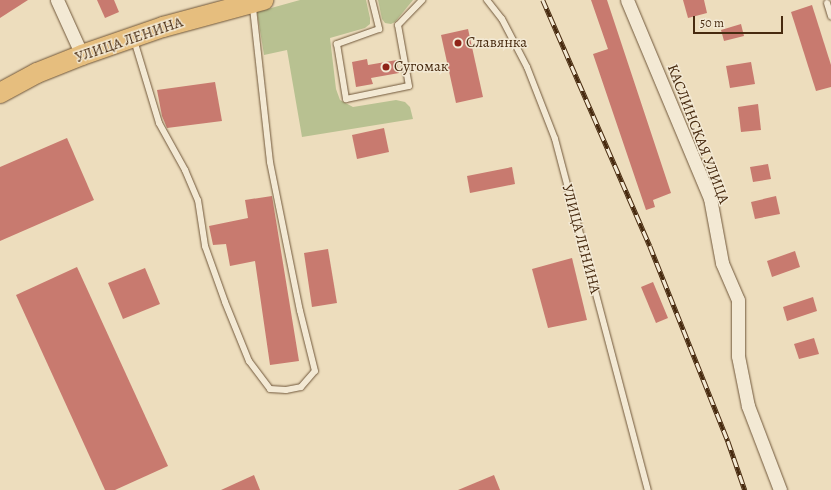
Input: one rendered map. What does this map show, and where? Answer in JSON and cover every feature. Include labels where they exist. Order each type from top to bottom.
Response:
[{"type":"main road","name":"УЛИЦА ЛЕНИНА","points":[[0,93],[37,74],[82,54],[133,37],[257,1]]},
{"type":"street","points":[[57,0],[82,54]]},
{"type":"street","name":"КАСЛИНСКАЯ УЛИЦА","points":[[627,0],[710,198],[722,263],[738,300],[738,356],[748,406],[780,490]]},
{"type":"lane","points":[[372,0],[379,29],[337,44],[346,99],[409,86],[398,25],[422,0]]},
{"type":"lane","name":"УЛИЦА ЛЕНИНА","points":[[487,0],[502,19],[527,67],[555,139],[648,490]]},
{"type":"lane","points":[[133,37],[159,123],[185,170],[198,200],[205,246],[225,302],[249,361],[270,389],[286,390],[301,387],[315,371],[300,311],[270,162],[257,1]]},
{"type":"lane","points":[[828,3],[831,16]]},
{"type":"green space","points":[[300,0],[366,0],[370,24],[365,28],[330,38],[336,89],[340,100],[353,107],[396,100],[405,102],[410,107],[413,119],[302,137],[287,50],[264,55],[257,12]]},
{"type":"green space","points":[[378,0],[413,0],[395,22],[391,24],[385,23],[382,19]]},
{"type":"building","points":[[0,0],[28,0],[0,18]]},
{"type":"building","points":[[97,0],[114,0],[119,12],[105,18]]},
{"type":"building","points":[[591,0],[607,0],[671,193],[653,200],[655,207],[646,210],[593,54],[608,49]]},
{"type":"building","points":[[683,0],[704,0],[707,13],[688,18]]},
{"type":"building","points":[[812,5],[831,65],[831,87],[816,91],[791,12]]},
{"type":"building","points":[[741,24],[744,36],[724,41],[721,30]]},
{"type":"building","points":[[468,29],[483,97],[456,103],[441,35]]},
{"type":"building","points":[[367,59],[368,65],[397,60],[399,73],[371,78],[373,84],[356,87],[352,62]]},
{"type":"building","points":[[751,62],[755,84],[730,88],[726,66]]},
{"type":"building","points":[[215,82],[222,121],[167,128],[162,116],[157,90]]},
{"type":"building","points":[[758,104],[761,130],[741,132],[738,107]]},
{"type":"building","points":[[384,128],[389,152],[357,159],[352,135]]},
{"type":"building","points":[[67,138],[94,200],[0,241],[0,167]]},
{"type":"building","points":[[768,164],[771,179],[753,182],[750,167]]},
{"type":"building","points":[[512,167],[515,184],[470,193],[467,176]]},
{"type":"building","points":[[272,196],[299,361],[270,365],[255,261],[230,266],[226,244],[213,245],[209,226],[248,218],[245,200]]},
{"type":"building","points":[[776,196],[780,214],[755,219],[751,202]]},
{"type":"building","points":[[328,249],[337,303],[312,307],[304,253]]},
{"type":"building","points":[[795,251],[800,267],[772,277],[767,261]]},
{"type":"building","points":[[572,258],[587,320],[548,328],[532,269]]},
{"type":"building","points":[[77,267],[168,466],[115,490],[105,490],[16,295]]},
{"type":"building","points":[[145,268],[160,304],[123,319],[108,283]]},
{"type":"building","points":[[653,282],[668,318],[656,323],[641,287]]},
{"type":"building","points":[[813,297],[817,311],[787,321],[783,307]]},
{"type":"building","points":[[814,338],[819,354],[799,359],[794,344]]},
{"type":"building","points":[[254,475],[260,490],[221,490]]},
{"type":"building","points":[[494,475],[500,490],[458,490]]},
{"type":"railway","points":[[543,0],[650,246],[728,441],[745,490]]},
{"type":"place","name":"Славянка","points":[[458,43]]},
{"type":"place","name":"Сугомак","points":[[386,67]]}]
